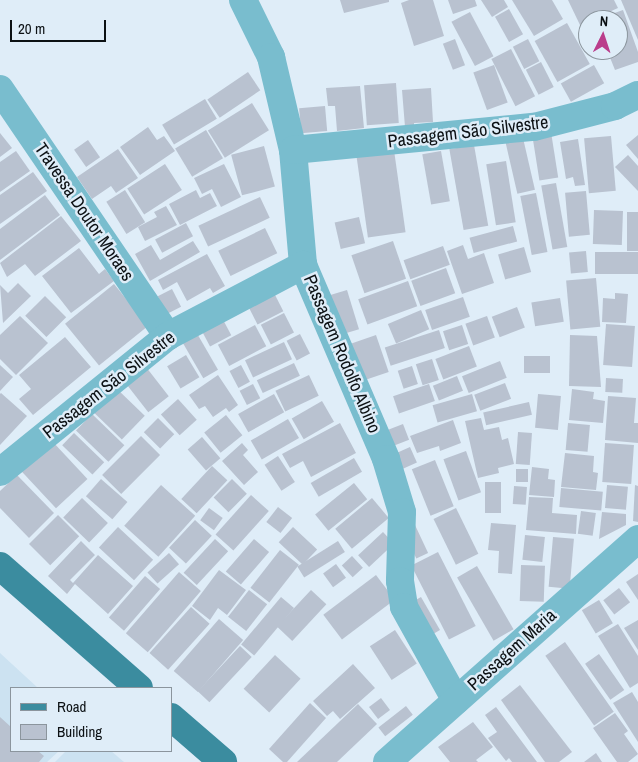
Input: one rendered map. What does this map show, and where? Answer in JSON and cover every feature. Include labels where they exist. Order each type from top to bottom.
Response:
[{"type":"main road","points":[[0,566],[138,687]]},
{"type":"main road","points":[[172,718],[223,762]]},
{"type":"street","name":"Passagem Rodolfo Albino","points":[[244,0],[271,57],[293,150],[304,265],[386,459],[402,512],[400,581],[404,607],[456,701]]},
{"type":"street","name":"Travessa Doutor Moraes","points":[[0,89],[168,336]]},
{"type":"street","name":"Passagem São Silvestre","points":[[293,150],[534,127],[614,106],[638,95]]},
{"type":"street","name":"Passagem São Silvestre","points":[[0,472],[168,336],[304,265]]},
{"type":"street","name":"Passagem Maria","points":[[388,762],[638,539]]},
{"type":"shaded area","points":[[0,653],[37,687],[10,687],[10,752],[58,752],[47,762],[0,762]]},
{"type":"shaded area","points":[[65,752],[112,752],[124,762],[55,762]]},
{"type":"building","points":[[340,0],[389,0],[389,2],[344,13]]},
{"type":"building","points":[[409,0],[433,0],[444,36],[414,46],[401,3]]},
{"type":"building","points":[[448,0],[475,0],[477,6],[453,14]]},
{"type":"building","points":[[481,0],[504,0],[508,7],[492,17]]},
{"type":"building","points":[[512,0],[552,0],[563,19],[534,36]]},
{"type":"building","points":[[568,0],[614,0],[618,8],[614,10],[578,10],[578,21]]},
{"type":"building","points":[[621,0],[638,0],[638,40],[628,16],[628,10],[625,10]]},
{"type":"building","points":[[509,9],[523,34],[509,42],[495,17]]},
{"type":"building","points":[[470,12],[493,56],[475,66],[451,22]]},
{"type":"building","points":[[567,23],[578,43],[578,60],[588,60],[590,64],[557,82],[535,41]]},
{"type":"building","points":[[628,24],[638,52],[638,62],[615,70],[611,60],[628,60]]},
{"type":"building","points":[[455,39],[465,65],[453,70],[443,44]]},
{"type":"building","points":[[528,39],[539,61],[524,69],[513,47]]},
{"type":"building","points":[[511,49],[535,96],[515,106],[491,59]]},
{"type":"building","points":[[541,62],[554,87],[539,95],[526,70]]},
{"type":"building","points":[[494,65],[508,103],[487,110],[473,73]]},
{"type":"building","points":[[594,65],[604,83],[571,102],[561,83]]},
{"type":"building","points":[[248,72],[260,90],[220,118],[207,99]]},
{"type":"building","points":[[396,83],[399,123],[367,125],[364,85]]},
{"type":"building","points":[[360,86],[364,128],[337,131],[335,106],[328,106],[326,88]]},
{"type":"building","points":[[431,88],[433,122],[414,123],[414,127],[405,127],[402,90]]},
{"type":"building","points":[[205,99],[217,119],[174,144],[162,125]]},
{"type":"building","points":[[252,103],[269,130],[225,158],[208,131]]},
{"type":"building","points":[[325,106],[327,131],[301,133],[299,108]]},
{"type":"building","points":[[148,127],[157,140],[164,136],[175,151],[140,175],[120,147]]},
{"type":"building","points":[[206,130],[223,158],[192,177],[175,149]]},
{"type":"building","points":[[551,132],[558,177],[539,180],[532,135]]},
{"type":"building","points":[[0,133],[12,148],[0,157]]},
{"type":"building","points":[[638,135],[638,159],[626,145]]},
{"type":"building","points":[[611,136],[616,191],[589,193],[584,138]]},
{"type":"building","points":[[523,138],[535,190],[517,194],[505,142]]},
{"type":"building","points":[[578,139],[585,185],[575,186],[573,177],[566,179],[560,142]]},
{"type":"building","points":[[88,140],[100,157],[86,167],[74,150]]},
{"type":"building","points":[[474,145],[488,226],[464,230],[449,149]]},
{"type":"building","points":[[264,146],[275,187],[242,195],[231,155]]},
{"type":"building","points":[[118,149],[138,178],[116,193],[111,186],[92,199],[77,177]]},
{"type":"building","points":[[394,150],[406,232],[368,237],[356,155]]},
{"type":"building","points":[[16,151],[30,171],[0,192],[0,162]]},
{"type":"building","points":[[441,151],[450,201],[431,205],[422,154]]},
{"type":"building","points":[[628,155],[638,166],[638,191],[615,167]]},
{"type":"building","points":[[506,161],[516,222],[496,225],[486,164]]},
{"type":"building","points":[[165,164],[182,190],[144,215],[127,189]]},
{"type":"building","points":[[224,164],[241,197],[221,207],[212,189],[202,194],[194,178]]},
{"type":"building","points":[[33,172],[47,191],[0,224],[0,195]]},
{"type":"building","points":[[556,183],[567,247],[553,250],[541,186]]},
{"type":"building","points":[[125,190],[145,222],[126,234],[106,202]]},
{"type":"building","points":[[196,190],[200,198],[210,193],[217,206],[180,225],[169,204]]},
{"type":"building","points":[[586,191],[590,235],[569,237],[565,193]]},
{"type":"building","points":[[536,193],[547,252],[532,255],[520,196]]},
{"type":"building","points":[[45,195],[60,215],[0,260],[0,229]]},
{"type":"building","points":[[260,197],[270,218],[208,247],[198,226]]},
{"type":"building","points":[[166,206],[177,225],[145,241],[138,227],[157,217],[154,212]]},
{"type":"building","points":[[594,210],[623,211],[622,245],[593,244]]},
{"type":"building","points":[[627,212],[638,212],[638,251],[627,251]]},
{"type":"building","points":[[61,216],[81,241],[35,276],[25,264],[7,277],[0,263]]},
{"type":"building","points":[[359,217],[365,243],[341,249],[335,223]]},
{"type":"building","points":[[186,223],[193,236],[162,253],[155,239]]},
{"type":"building","points":[[513,226],[517,241],[474,253],[470,238]]},
{"type":"building","points":[[265,228],[277,253],[231,276],[218,251]]},
{"type":"building","points":[[193,241],[200,252],[150,281],[135,254],[151,245],[160,260]]},
{"type":"building","points":[[393,241],[406,279],[364,293],[351,255]]},
{"type":"building","points":[[463,245],[468,259],[484,253],[494,283],[462,294],[447,251]]},
{"type":"building","points":[[443,246],[450,265],[410,279],[404,260]]},
{"type":"building","points":[[524,247],[531,272],[505,279],[498,254]]},
{"type":"building","points":[[79,248],[99,274],[105,269],[114,281],[71,313],[42,276]]},
{"type":"building","points":[[586,251],[588,272],[571,273],[569,252]]},
{"type":"building","points":[[595,252],[638,252],[638,274],[595,274]]},
{"type":"building","points":[[207,254],[225,286],[213,293],[210,288],[187,301],[177,282],[163,290],[158,280]]},
{"type":"building","points":[[446,268],[455,293],[420,306],[411,281]]},
{"type":"building","points":[[596,278],[600,327],[570,329],[566,281]]},
{"type":"building","points":[[408,281],[417,306],[367,324],[358,299]]},
{"type":"building","points":[[18,283],[31,296],[3,323],[0,285],[8,293]]},
{"type":"building","points":[[114,284],[148,326],[99,366],[65,324]]},
{"type":"building","points":[[172,289],[181,307],[167,314],[158,296]]},
{"type":"building","points":[[272,289],[283,311],[258,324],[246,302]]},
{"type":"building","points":[[347,290],[359,329],[340,335],[328,296]]},
{"type":"building","points":[[615,293],[628,294],[626,323],[602,322],[603,298],[615,299]]},
{"type":"building","points":[[45,296],[66,317],[46,337],[25,316]]},
{"type":"building","points":[[463,297],[470,317],[432,330],[425,310]]},
{"type":"building","points":[[560,298],[564,322],[535,326],[531,303]]},
{"type":"building","points":[[517,307],[525,328],[500,337],[492,317]]},
{"type":"building","points":[[421,310],[429,329],[396,343],[388,324]]},
{"type":"building","points":[[284,313],[294,333],[271,344],[261,325]]},
{"type":"building","points":[[220,314],[231,335],[210,346],[199,325]]},
{"type":"building","points":[[20,316],[48,343],[16,375],[0,359],[0,335]]},
{"type":"building","points":[[487,316],[495,338],[473,345],[465,324]]},
{"type":"building","points":[[606,324],[635,326],[632,367],[603,365]]},
{"type":"building","points":[[255,325],[266,346],[229,366],[218,345]]},
{"type":"building","points":[[462,325],[468,344],[449,350],[443,331]]},
{"type":"building","points":[[195,330],[218,370],[203,378],[180,338]]},
{"type":"building","points":[[439,330],[445,348],[391,366],[385,348]]},
{"type":"building","points":[[300,334],[310,354],[297,360],[287,341]]},
{"type":"building","points":[[376,335],[389,372],[361,381],[349,344]]},
{"type":"building","points":[[570,335],[597,336],[601,387],[569,386]]},
{"type":"building","points":[[65,337],[91,367],[33,415],[19,399],[31,389],[19,375]]},
{"type":"building","points":[[284,342],[292,359],[253,377],[245,360]]},
{"type":"building","points":[[469,346],[477,367],[443,379],[435,359]]},
{"type":"building","points":[[186,355],[199,377],[181,389],[167,366]]},
{"type":"building","points":[[524,356],[550,356],[550,373],[524,373]]},
{"type":"building","points":[[432,359],[439,380],[423,385],[416,364]]},
{"type":"building","points":[[500,361],[507,378],[469,393],[462,376]]},
{"type":"building","points":[[294,363],[300,376],[263,393],[257,380]]},
{"type":"building","points":[[0,365],[13,377],[0,391]]},
{"type":"building","points":[[241,365],[250,382],[238,388],[230,371]]},
{"type":"building","points":[[412,366],[418,384],[404,389],[398,371]]},
{"type":"building","points":[[146,367],[169,396],[148,412],[126,383]]},
{"type":"building","points":[[218,375],[238,405],[229,412],[226,408],[213,417],[205,406],[199,409],[189,395]]},
{"type":"building","points":[[309,375],[319,396],[285,411],[275,391]]},
{"type":"building","points":[[457,376],[463,391],[439,401],[433,386]]},
{"type":"building","points":[[606,378],[623,379],[622,393],[605,392]]},
{"type":"building","points":[[505,383],[511,399],[480,411],[474,395]]},
{"type":"building","points":[[253,384],[260,398],[247,405],[240,391]]},
{"type":"building","points":[[429,384],[435,401],[399,413],[393,396]]},
{"type":"building","points":[[116,388],[145,416],[122,440],[93,412]]},
{"type":"building","points":[[572,389],[594,392],[593,399],[605,401],[603,423],[569,420]]},
{"type":"building","points":[[0,394],[27,416],[0,445]]},
{"type":"building","points":[[274,394],[284,412],[248,432],[238,414]]},
{"type":"building","points":[[472,394],[477,411],[438,423],[433,405]]},
{"type":"building","points":[[538,394],[561,396],[558,430],[535,428]]},
{"type":"building","points":[[608,396],[636,398],[634,423],[638,423],[638,443],[605,440]]},
{"type":"building","points":[[178,399],[197,420],[180,435],[161,414]]},
{"type":"building","points":[[322,401],[334,422],[304,439],[292,418]]},
{"type":"building","points":[[529,402],[532,415],[486,425],[483,413]]},
{"type":"building","points":[[92,414],[124,445],[108,462],[76,431]]},
{"type":"building","points":[[226,415],[242,435],[221,453],[204,433]]},
{"type":"building","points":[[158,418],[174,434],[160,448],[144,432]]},
{"type":"building","points":[[481,418],[484,430],[499,427],[502,440],[508,438],[514,464],[498,468],[499,473],[478,478],[465,421]]},
{"type":"building","points":[[288,419],[299,438],[262,460],[251,440]]},
{"type":"building","points":[[453,420],[461,443],[440,451],[439,446],[417,453],[410,436]]},
{"type":"building","points":[[340,423],[356,453],[311,477],[303,461],[290,468],[282,454]]},
{"type":"building","points":[[568,423],[590,425],[588,452],[566,450]]},
{"type":"building","points":[[403,424],[409,440],[390,447],[384,431]]},
{"type":"building","points":[[518,432],[532,433],[530,465],[516,464]]},
{"type":"building","points":[[74,433],[104,462],[92,474],[62,445]]},
{"type":"building","points":[[141,436],[160,455],[121,494],[102,475]]},
{"type":"building","points":[[202,437],[220,458],[206,471],[188,449]]},
{"type":"building","points":[[52,441],[87,479],[56,508],[21,470]]},
{"type":"building","points":[[242,443],[248,450],[243,455],[258,472],[244,485],[222,461]]},
{"type":"building","points":[[605,443],[634,445],[631,484],[602,482]]},
{"type":"building","points":[[410,447],[417,463],[400,470],[393,455]]},
{"type":"building","points":[[466,451],[481,492],[458,501],[443,459]]},
{"type":"building","points":[[565,453],[594,456],[593,472],[598,473],[596,490],[561,487]]},
{"type":"building","points":[[278,456],[295,482],[281,491],[265,465]]},
{"type":"building","points":[[354,458],[362,472],[319,497],[311,483]]},
{"type":"building","points":[[435,460],[454,506],[431,516],[412,469]]},
{"type":"building","points":[[212,466],[227,480],[197,513],[181,499]]},
{"type":"building","points":[[532,467],[549,469],[548,479],[555,480],[554,497],[529,495]]},
{"type":"building","points":[[516,469],[528,469],[528,482],[516,482]]},
{"type":"building","points":[[17,475],[54,513],[29,538],[0,508],[0,491]]},
{"type":"building","points":[[101,479],[127,502],[112,519],[86,496]]},
{"type":"building","points":[[232,479],[247,494],[228,512],[214,497]]},
{"type":"building","points":[[485,482],[501,482],[501,513],[485,513]]},
{"type":"building","points":[[354,483],[367,499],[328,531],[315,514]]},
{"type":"building","points":[[161,485],[195,516],[158,557],[124,526]]},
{"type":"building","points":[[607,485],[628,487],[626,510],[605,508]]},
{"type":"building","points":[[635,485],[638,486],[638,522],[633,521]]},
{"type":"building","points":[[514,486],[527,487],[526,505],[513,504]]},
{"type":"building","points":[[561,488],[603,492],[601,511],[559,507]]},
{"type":"building","points":[[251,495],[269,511],[233,550],[216,534]]},
{"type":"building","points":[[529,497],[553,498],[552,513],[577,515],[576,534],[526,530]]},
{"type":"building","points":[[82,498],[108,523],[89,542],[63,517]]},
{"type":"building","points":[[372,498],[389,518],[352,549],[335,529]]},
{"type":"building","points":[[278,507],[292,518],[280,533],[266,522]]},
{"type":"building","points":[[209,508],[223,518],[214,530],[200,520]]},
{"type":"building","points":[[456,508],[478,554],[456,565],[434,519]]},
{"type":"building","points":[[581,511],[596,513],[593,536],[578,534]]},
{"type":"building","points":[[602,512],[626,514],[626,525],[599,539]]},
{"type":"building","points":[[58,515],[79,536],[50,565],[29,544]]},
{"type":"building","points":[[195,520],[212,536],[186,563],[169,548]]},
{"type":"building","points":[[491,523],[516,525],[512,574],[498,573],[499,551],[488,550]]},
{"type":"building","points":[[415,525],[428,553],[416,559],[403,530]]},
{"type":"building","points":[[118,527],[153,560],[134,580],[99,547]]},
{"type":"building","points":[[293,527],[317,550],[303,565],[279,542]]},
{"type":"building","points":[[383,532],[394,544],[369,567],[358,555]]},
{"type":"building","points":[[525,535],[545,537],[542,562],[522,560]]},
{"type":"building","points":[[553,537],[574,539],[570,589],[549,587]]},
{"type":"building","points":[[215,539],[228,551],[197,585],[184,573]]},
{"type":"building","points":[[254,539],[269,552],[241,585],[226,571]]},
{"type":"building","points":[[81,541],[95,555],[70,580],[73,583],[98,555],[133,586],[108,614],[75,584],[67,594],[48,576]]},
{"type":"building","points":[[338,541],[345,552],[304,577],[297,566]]},
{"type":"building","points":[[280,550],[299,565],[269,603],[250,588]]},
{"type":"building","points":[[438,552],[476,626],[449,640],[411,566]]},
{"type":"building","points":[[169,553],[179,564],[157,584],[147,572]]},
{"type":"building","points":[[352,556],[363,568],[353,577],[342,566]]},
{"type":"building","points":[[336,564],[346,578],[333,587],[323,573]]},
{"type":"building","points":[[521,565],[545,566],[544,602],[520,601]]},
{"type":"building","points":[[477,566],[514,629],[494,641],[457,578]]},
{"type":"building","points":[[219,570],[246,590],[227,615],[218,608],[210,620],[192,606]]},
{"type":"building","points":[[179,572],[201,591],[148,652],[126,633]]},
{"type":"building","points":[[638,574],[638,600],[626,582]]},
{"type":"building","points":[[376,575],[395,600],[342,639],[323,615]]},
{"type":"building","points":[[145,576],[160,589],[124,631],[109,618]]},
{"type":"building","points":[[619,588],[630,602],[614,614],[603,600]]},
{"type":"building","points":[[249,590],[267,604],[246,631],[228,617]]},
{"type":"building","points":[[311,590],[326,604],[292,641],[277,627]]},
{"type":"building","points":[[281,597],[294,608],[254,655],[241,644]]},
{"type":"building","points":[[421,597],[440,630],[427,637],[408,604]]},
{"type":"building","points":[[599,600],[613,623],[596,633],[582,610]]},
{"type":"building","points":[[191,607],[210,624],[168,670],[150,653]]},
{"type":"building","points":[[219,619],[243,640],[198,692],[174,671]]},
{"type":"building","points":[[638,620],[638,650],[624,628]]},
{"type":"building","points":[[618,624],[638,656],[638,683],[630,688],[598,636]]},
{"type":"building","points":[[395,630],[417,664],[392,680],[370,646]]},
{"type":"building","points":[[565,642],[614,712],[594,725],[545,656]]},
{"type":"building","points":[[240,646],[252,657],[209,702],[198,691]]},
{"type":"building","points":[[599,654],[624,690],[610,700],[585,664]]},
{"type":"building","points":[[275,655],[301,679],[269,713],[244,689]]},
{"type":"building","points":[[353,664],[375,688],[340,719],[333,711],[327,716],[313,701]]},
{"type":"building","points":[[520,685],[572,752],[559,762],[545,762],[501,700]]},
{"type":"building","points":[[632,692],[638,702],[638,742],[613,703]]},
{"type":"building","points":[[381,698],[390,710],[378,719],[369,707]]},
{"type":"building","points":[[310,703],[326,718],[287,762],[283,762],[269,749]]},
{"type":"building","points":[[358,704],[377,724],[337,762],[297,762]]},
{"type":"building","points":[[406,706],[413,715],[385,736],[378,728]]},
{"type":"building","points":[[496,707],[537,762],[512,762],[509,758],[506,761],[488,738],[497,732],[485,715]]},
{"type":"building","points":[[615,713],[628,731],[624,734],[638,754],[628,762],[617,762],[593,728]]},
{"type":"building","points":[[0,717],[10,726],[10,752],[39,752],[44,756],[39,762],[0,762]]},
{"type":"building","points":[[473,722],[493,747],[476,760],[478,762],[450,762],[438,747]]},
{"type":"building","points":[[596,753],[602,762],[584,762]]}]
